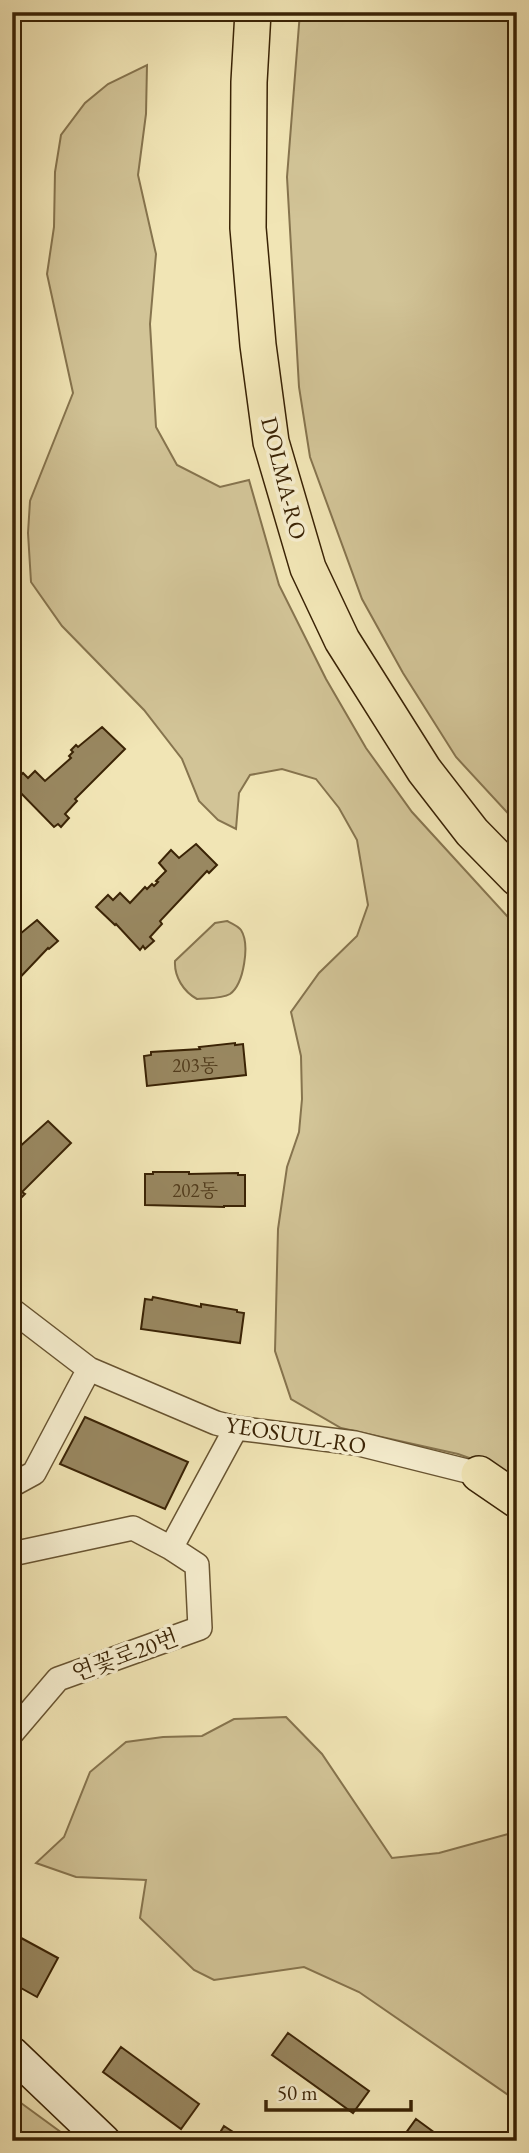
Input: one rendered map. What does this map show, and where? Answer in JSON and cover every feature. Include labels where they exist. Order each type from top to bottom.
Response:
[{"type":"main road","name":"DOLMA-RO","points":[[253,12],[249,82],[248,228],[258,345],[271,442],[304,556],[342,640],[424,771],[472,832],[517,878]]},
{"type":"main road","points":[[479,1474],[517,1498]]},
{"type":"main road","points":[[12,2053],[104,2141]]},
{"type":"street","name":"YEOSUUL-RO","points":[[12,1310],[89,1369],[216,1423],[236,1428],[355,1443],[479,1474]]},
{"type":"street","points":[[12,1485],[34,1474],[89,1369]]},
{"type":"street","points":[[12,1554],[132,1528],[171,1548],[236,1428]]},
{"type":"street","name":"연꽃로20번","points":[[12,1733],[58,1679],[200,1628],[197,1565],[171,1548]]},
{"type":"shaded area","points":[[300,12],[517,12],[517,823],[456,757],[403,673],[362,599],[310,457],[299,387],[287,177]]},
{"type":"shaded area","points":[[147,65],[146,114],[138,175],[156,254],[150,324],[156,427],[177,465],[220,487],[249,480],[279,585],[326,679],[366,748],[412,812],[517,927],[517,1477],[458,1454],[341,1428],[291,1399],[275,1351],[278,1229],[287,1167],[299,1132],[302,1099],[301,1056],[291,1012],[319,973],[357,936],[368,905],[357,840],[339,808],[316,779],[282,769],[250,775],[239,793],[236,829],[218,820],[199,801],[182,759],[144,710],[62,626],[31,582],[28,533],[30,501],[73,393],[47,274],[54,227],[55,172],[61,135],[85,103],[108,84]]},
{"type":"shaded area","points":[[227,921],[240,929],[244,936],[244,964],[239,982],[227,996],[197,999],[181,983],[176,973],[175,961],[215,923]]},
{"type":"shaded area","points":[[286,1717],[322,1754],[392,1858],[439,1853],[508,1834],[517,1835],[517,2101],[359,1992],[304,1967],[214,1980],[194,1970],[140,1918],[146,1880],[76,1877],[36,1863],[64,1837],[90,1772],[126,1742],[202,1736],[234,1719]]},
{"type":"shaded area","points":[[21,2103],[73,2141],[20,2141]]},
{"type":"building","points":[[102,727],[125,749],[75,799],[77,801],[65,814],[69,818],[61,827],[58,824],[54,827],[12,784],[23,773],[28,778],[35,771],[45,781],[71,758],[71,750],[76,745],[78,747]]},
{"type":"building","points":[[196,844],[217,865],[209,873],[207,871],[160,921],[162,924],[150,937],[154,941],[140,950],[96,907],[108,895],[113,900],[120,893],[130,903],[145,887],[147,889],[158,882],[156,881],[166,871],[159,863],[171,850],[179,858]]},
{"type":"building","points":[[37,920],[58,941],[12,986],[12,926],[20,934]]},
{"type":"building","points":[[243,1044],[246,1075],[147,1086],[144,1056],[151,1055],[151,1052],[200,1049],[199,1047]]},
{"type":"building","points":[[48,1121],[71,1143],[22,1192],[25,1194],[16,1203],[12,1201],[12,1157],[18,1151],[16,1150]]},
{"type":"building","points":[[145,1174],[245,1175],[245,1206],[145,1205]]},
{"type":"building","points":[[153,1297],[244,1313],[240,1343],[141,1329],[145,1299],[152,1300]]},
{"type":"building","points":[[85,1417],[188,1462],[165,1509],[60,1464]]},
{"type":"building","points":[[12,1933],[58,1958],[37,1997],[12,1983]]},
{"type":"building","points":[[288,2033],[369,2091],[353,2113],[272,2055]]},
{"type":"building","points":[[121,2047],[199,2104],[181,2129],[103,2072]]},
{"type":"building","points":[[416,2119],[446,2141],[400,2141]]},
{"type":"building","points":[[224,2126],[247,2141],[215,2141]]}]
